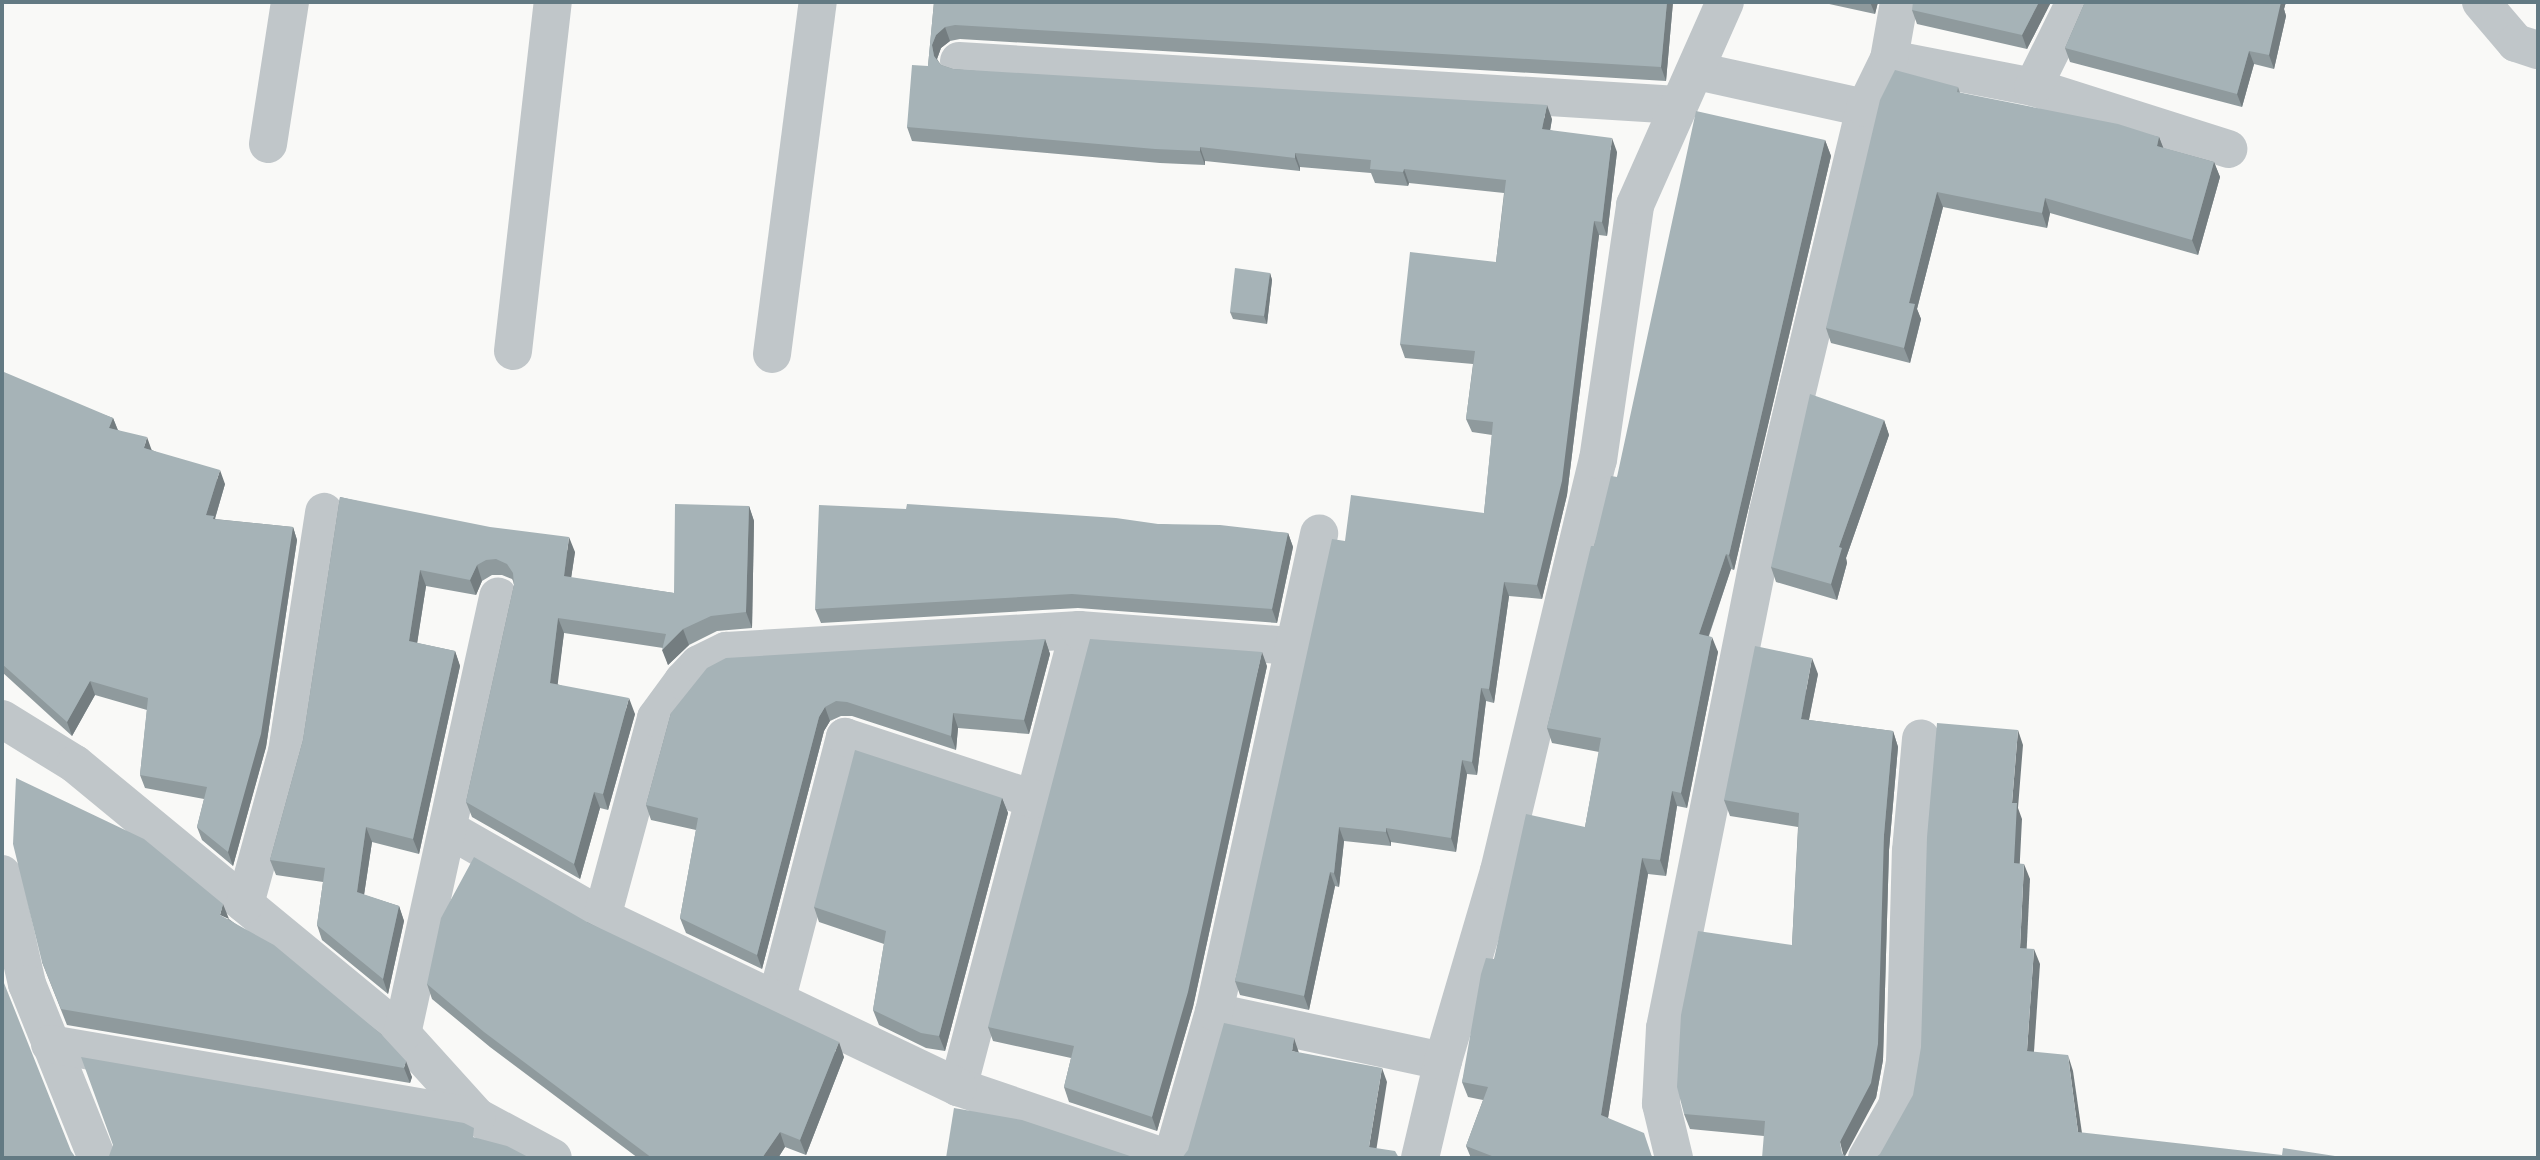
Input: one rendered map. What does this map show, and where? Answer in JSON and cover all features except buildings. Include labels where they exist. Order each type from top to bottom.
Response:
[{"type":"street","points":[[268,144],[290,2]]},
{"type":"street","points":[[513,351],[554,2]]},
{"type":"street","points":[[772,354],[818,2]]},
{"type":"street","points":[[1420,1158],[1443,1061],[1499,871],[1598,460],[1636,205],[1725,2]]},
{"type":"street","points":[[1674,1158],[1661,1104],[1665,1028],[1768,512],[1865,108],[1889,59],[1899,2]]},
{"type":"street","points":[[2033,87],[2075,2]]},
{"type":"street","points":[[2481,2],[2515,43],[2538,50]]},
{"type":"street","points":[[1889,59],[2033,87],[2228,149]]},
{"type":"street","points":[[959,61],[1678,105]]},
{"type":"street","points":[[1697,71],[1865,108]]},
{"type":"street","points":[[245,904],[288,752],[324,512]]},
{"type":"street","points":[[448,829],[602,916],[776,1002],[958,1087],[1170,1158],[1214,1012],[1319,533]]},
{"type":"street","points":[[402,1034],[498,596]]},
{"type":"street","points":[[602,916],[656,718],[699,664],[726,651],[1079,630],[1293,646]]},
{"type":"street","points":[[958,1087],[1079,630]]},
{"type":"street","points":[[2,719],[75,764],[402,1034],[477,1117]]},
{"type":"street","points":[[776,1002],[845,737],[1034,799]]},
{"type":"street","points":[[1867,1158],[1897,1106],[1905,1062],[1911,850],[1921,738]]},
{"type":"street","points":[[2,874],[27,984],[97,1158]]},
{"type":"street","points":[[1214,1012],[1443,1061]]},
{"type":"street","points":[[50,1044],[477,1117],[553,1158]]}]
